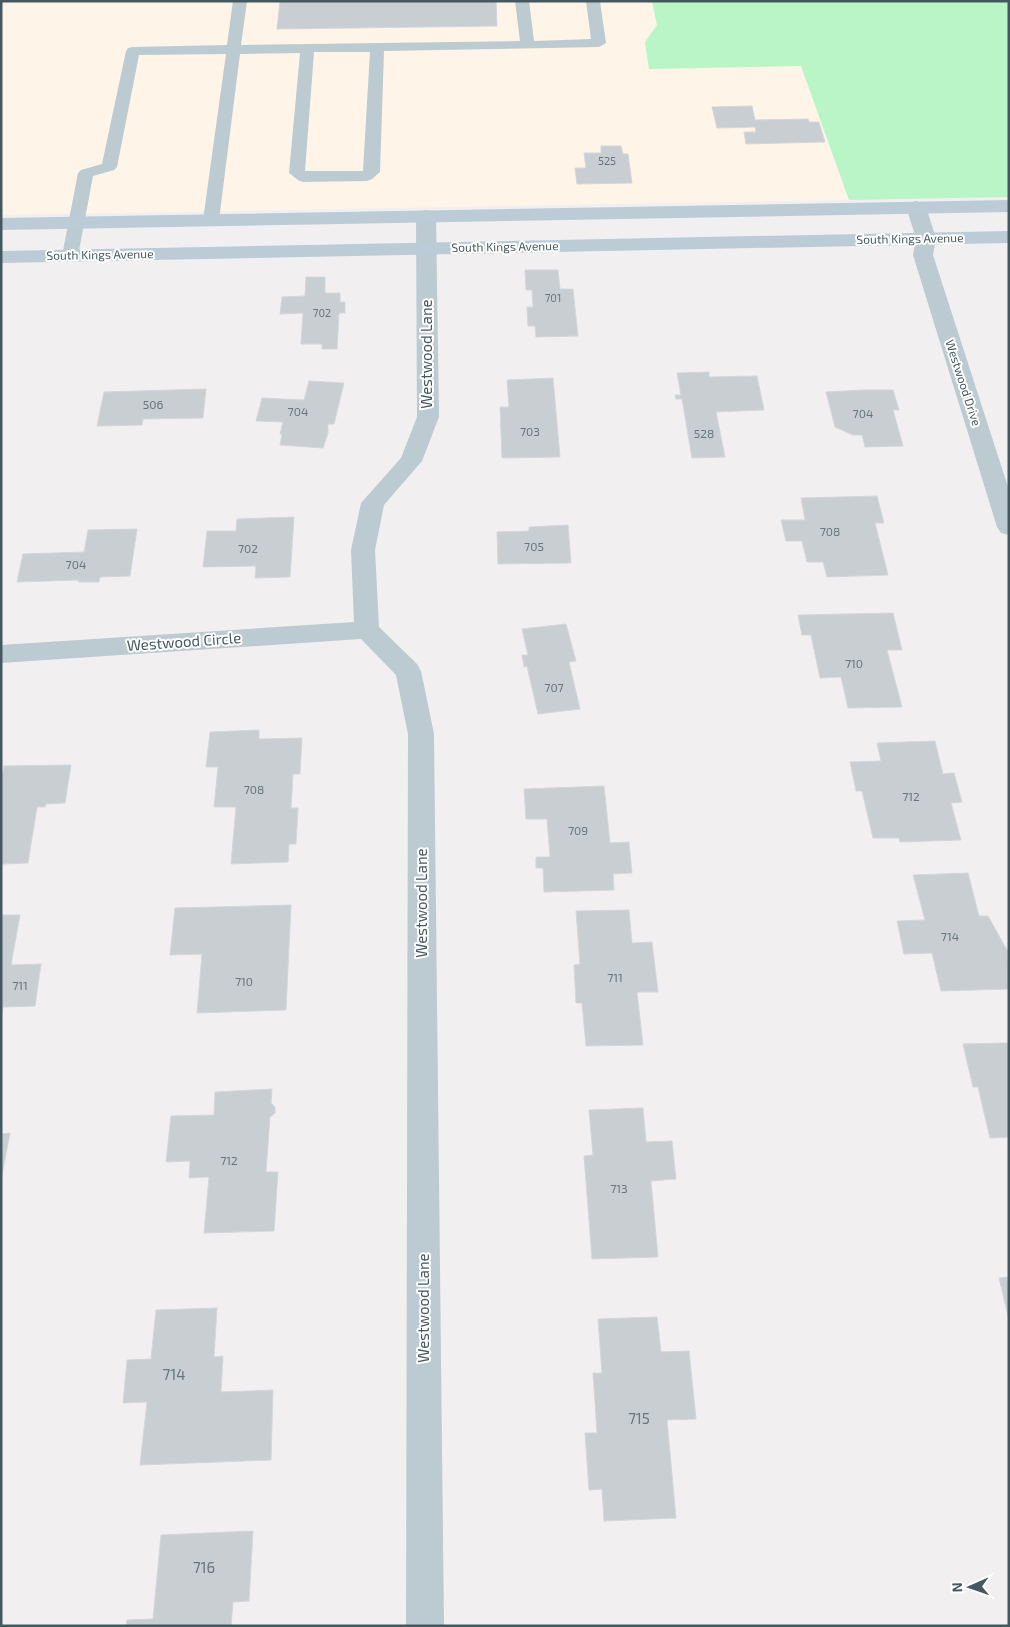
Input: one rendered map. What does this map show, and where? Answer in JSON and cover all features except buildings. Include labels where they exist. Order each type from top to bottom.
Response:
[{"type":"main road","points":[[1,224],[1009,206]]},
{"type":"main road","name":"South Kings Avenue","points":[[1,257],[1009,237]]},
{"type":"street","points":[[916,207],[926,238]]},
{"type":"street","name":"Westwood Lane","points":[[425,1626],[421,734],[408,671],[367,630],[363,550],[373,503],[411,461],[428,417],[426,216]]},
{"type":"street","name":"Westwood Drive","points":[[926,238],[922,255],[1009,527]]},
{"type":"street","name":"Westwood Circle","points":[[1,654],[367,630]]},
{"type":"lane","points":[[211,220],[240,1]]},
{"type":"lane","points":[[522,1],[527,45]]},
{"type":"lane","points":[[70,256],[86,173],[109,167],[133,52],[599,43],[593,1]]},
{"type":"lane","points":[[307,49],[297,173],[303,177],[367,176],[372,172],[377,48]]},
{"type":"shaded area","points":[[1,1],[652,1],[657,25],[645,42],[649,69],[801,66],[849,200],[1,215]]},
{"type":"green space","points":[[652,1],[1009,1],[1009,197],[849,200],[801,66],[649,69],[645,42],[657,25]]}]
